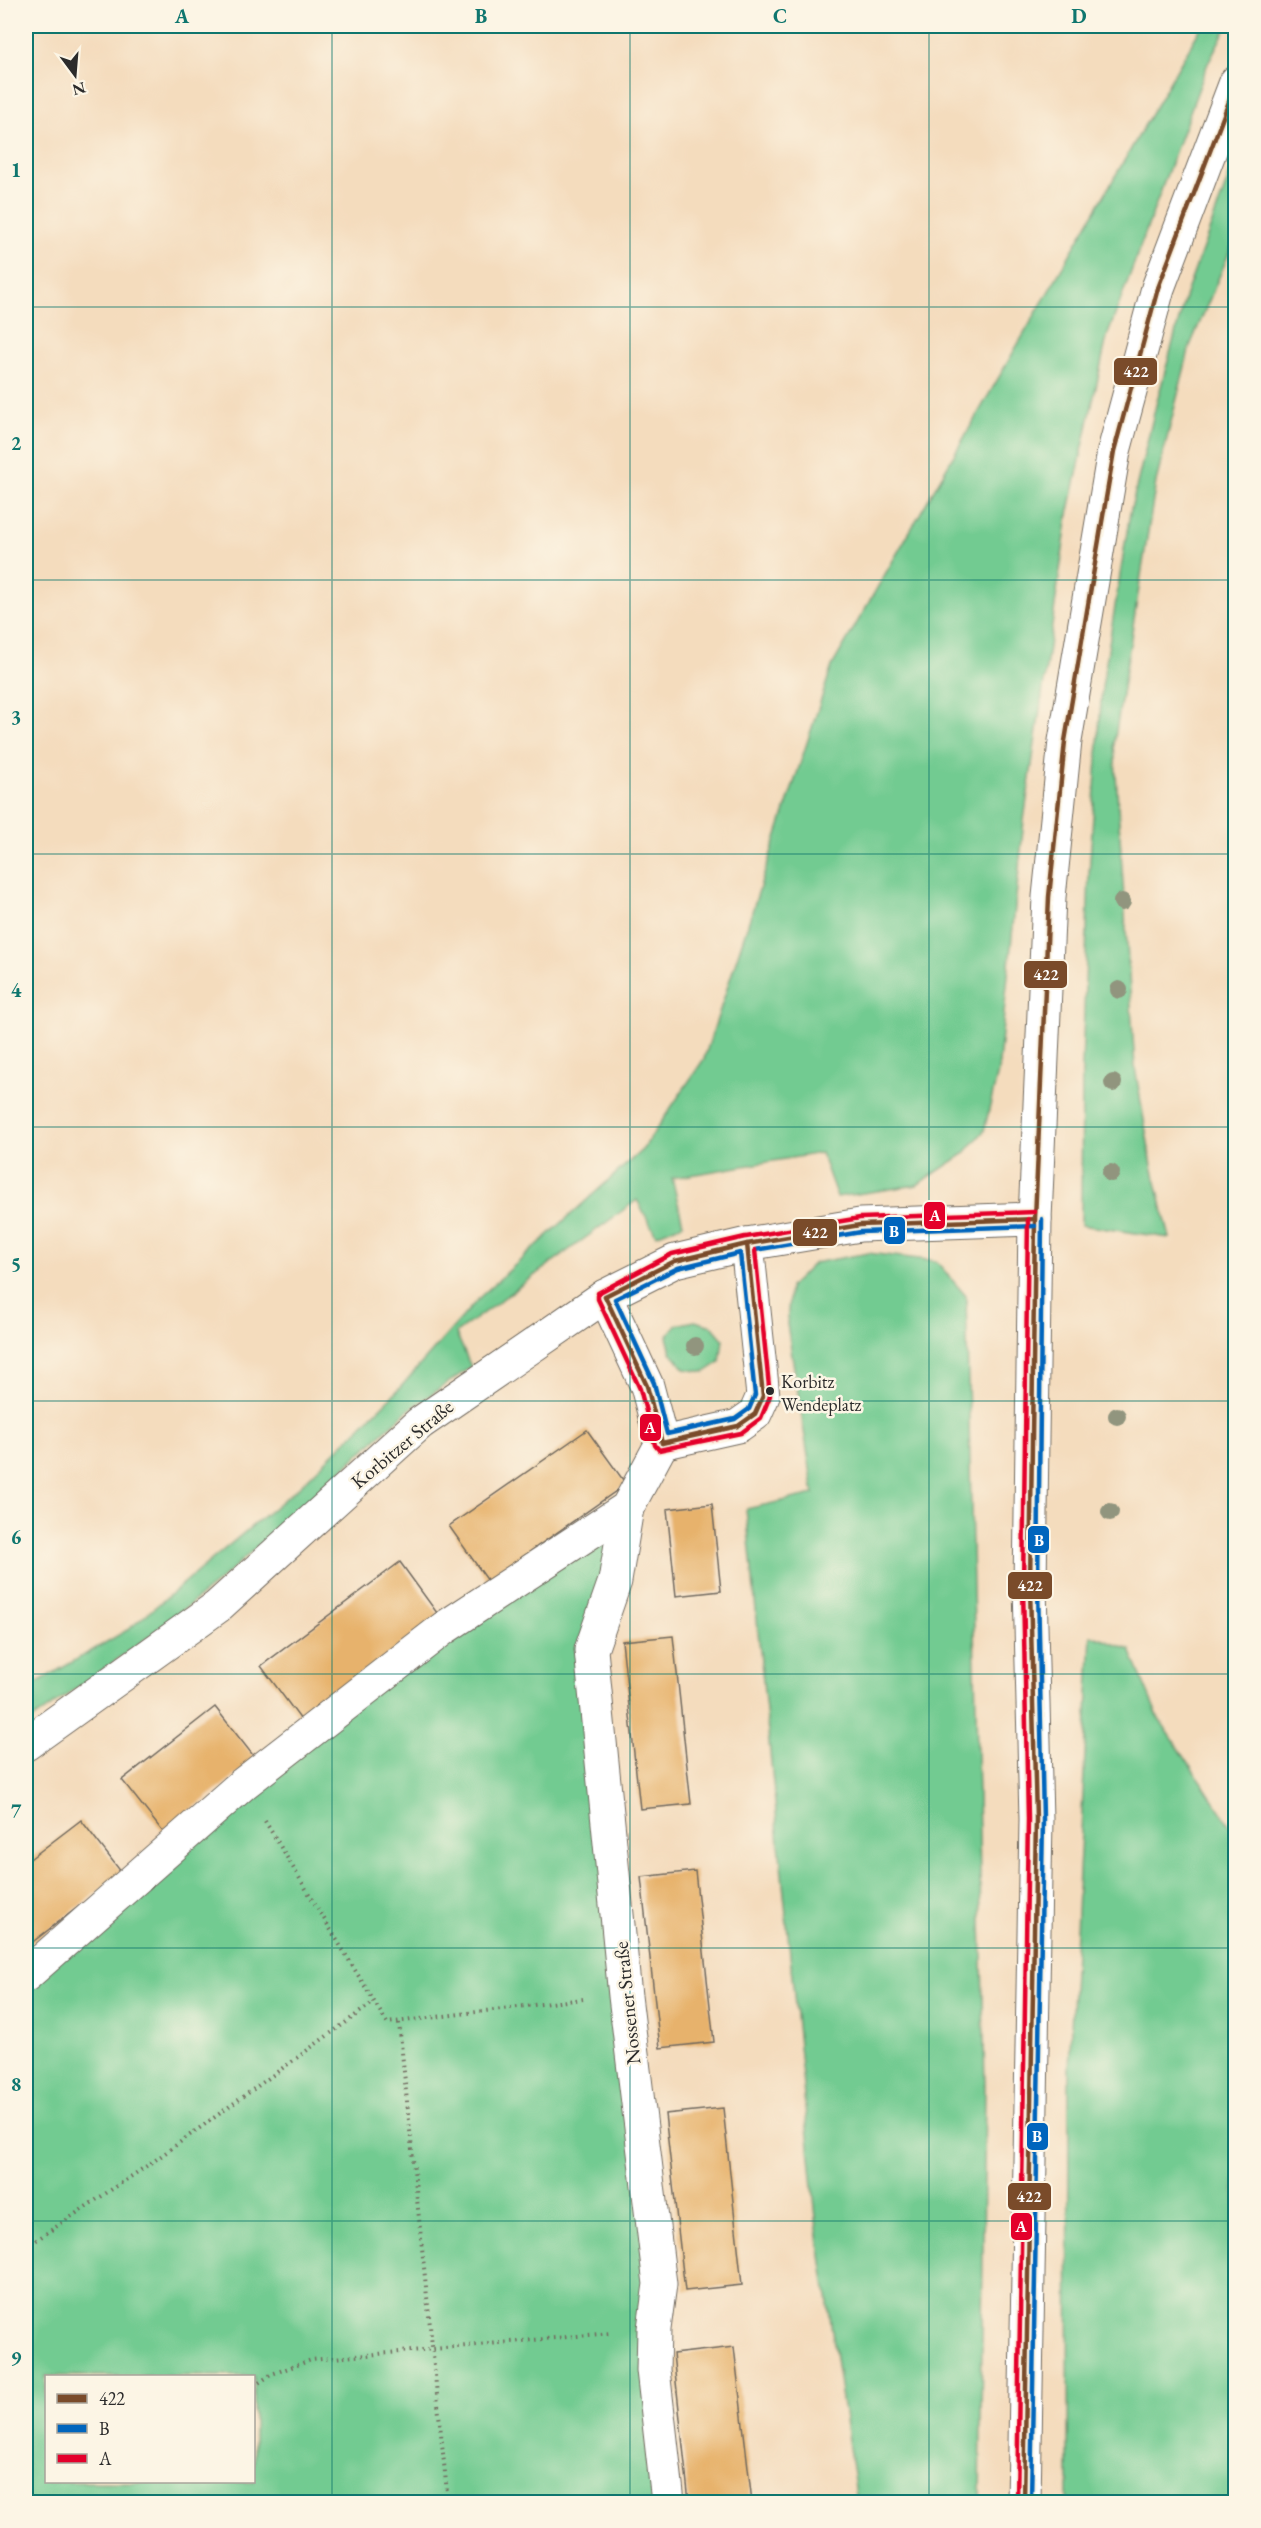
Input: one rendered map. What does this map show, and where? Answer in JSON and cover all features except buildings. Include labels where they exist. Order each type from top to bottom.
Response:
[{"type":"street","points":[[1024,2502],[1036,1819],[1030,1587],[1035,1219],[1049,897],[1065,741],[1086,603],[1114,452],[1158,288],[1236,82]]},
{"type":"street","name":"Korbitzer Straße","points":[[26,1744],[217,1607],[420,1423],[605,1296],[675,1261],[747,1244],[860,1225],[1035,1219]]},
{"type":"street","points":[[663,1443],[738,1426],[755,1414],[763,1396],[747,1244]]},
{"type":"street","points":[[26,1975],[243,1784],[444,1629],[627,1508],[663,1443],[647,1386],[605,1296]]},
{"type":"street","name":"Nossener Straße","points":[[627,1508],[615,1581],[591,1650],[625,1996],[660,2284],[654,2329],[653,2370],[668,2502]]},
{"type":"path","points":[[243,1784],[387,2024],[625,1996]]},
{"type":"path","points":[[26,2247],[154,2161],[374,2002]]},
{"type":"path","points":[[399,2023],[448,2502]]},
{"type":"path","points":[[255,2385],[272,2374],[311,2360],[654,2329]]},
{"type":"green space","points":[[1202,26],[1227,26],[1208,63],[1107,337],[1068,515],[1024,820],[998,1072],[984,1131],[964,1154],[917,1185],[837,1197],[821,1153],[672,1178],[683,1224],[656,1235],[637,1200],[456,1333],[471,1367],[407,1411],[217,1583],[139,1644],[26,1724],[26,1689],[129,1629],[301,1485],[398,1390],[480,1297],[643,1149],[704,1059],[832,666]]},
{"type":"green space","points":[[1235,160],[1235,239],[1190,346],[1156,482],[1114,744],[1135,1068],[1152,1166],[1170,1238],[1081,1225],[1082,1066],[1089,874],[1102,687],[1130,513],[1186,294]]},
{"type":"green space","points":[[868,1253],[936,1261],[966,1296],[985,2084],[980,2502],[857,2502],[817,2228],[746,1509],[814,1494],[787,1324],[790,1287],[814,1263]]},
{"type":"green space","points":[[695,1321],[712,1326],[723,1339],[720,1362],[705,1372],[684,1369],[671,1352],[667,1337],[676,1325]]},
{"type":"green space","points":[[627,1508],[591,1650],[668,2502],[26,2502],[26,1975],[243,1784]]},
{"type":"green space","points":[[1091,1635],[1130,1650],[1158,1717],[1235,1833],[1235,2502],[1068,2502],[1069,2070]]},
{"type":"transit line","name":"422","points":[[1024,2502],[1036,1819],[1030,1587],[1035,1219],[1049,897],[1065,741],[1114,451],[1158,288],[1236,83]]},
{"type":"transit line","name":"A","points":[[746,1237],[860,1218],[1035,1212]]},
{"type":"transit line","name":"A","points":[[1017,2502],[1028,1819],[1023,1587],[1028,1219]]},
{"type":"transit line","name":"422","points":[[605,1296],[675,1261],[747,1244],[860,1225],[1035,1219]]},
{"type":"transit line","name":"B","points":[[1031,2502],[1043,1819],[1038,1587],[1042,1219]]},
{"type":"transit line","name":"B","points":[[755,1250],[861,1232],[1035,1226]]},
{"type":"transit line","name":"A","points":[[745,1237],[672,1254],[598,1293],[598,1299],[640,1389],[655,1445],[659,1450],[741,1433],[761,1418],[770,1396],[755,1250]]},
{"type":"transit line","name":"422","points":[[662,1443],[738,1426],[755,1414],[763,1396],[747,1244]]},
{"type":"transit line","name":"B","points":[[740,1253],[755,1395],[749,1409],[735,1419],[667,1434],[654,1383],[615,1299],[678,1268],[740,1253]]},
{"type":"transit line","name":"422","points":[[605,1296],[647,1386],[662,1443]]},
{"type":"place","name":"Korbitz Wendeplatz","points":[[770,1391]]}]
